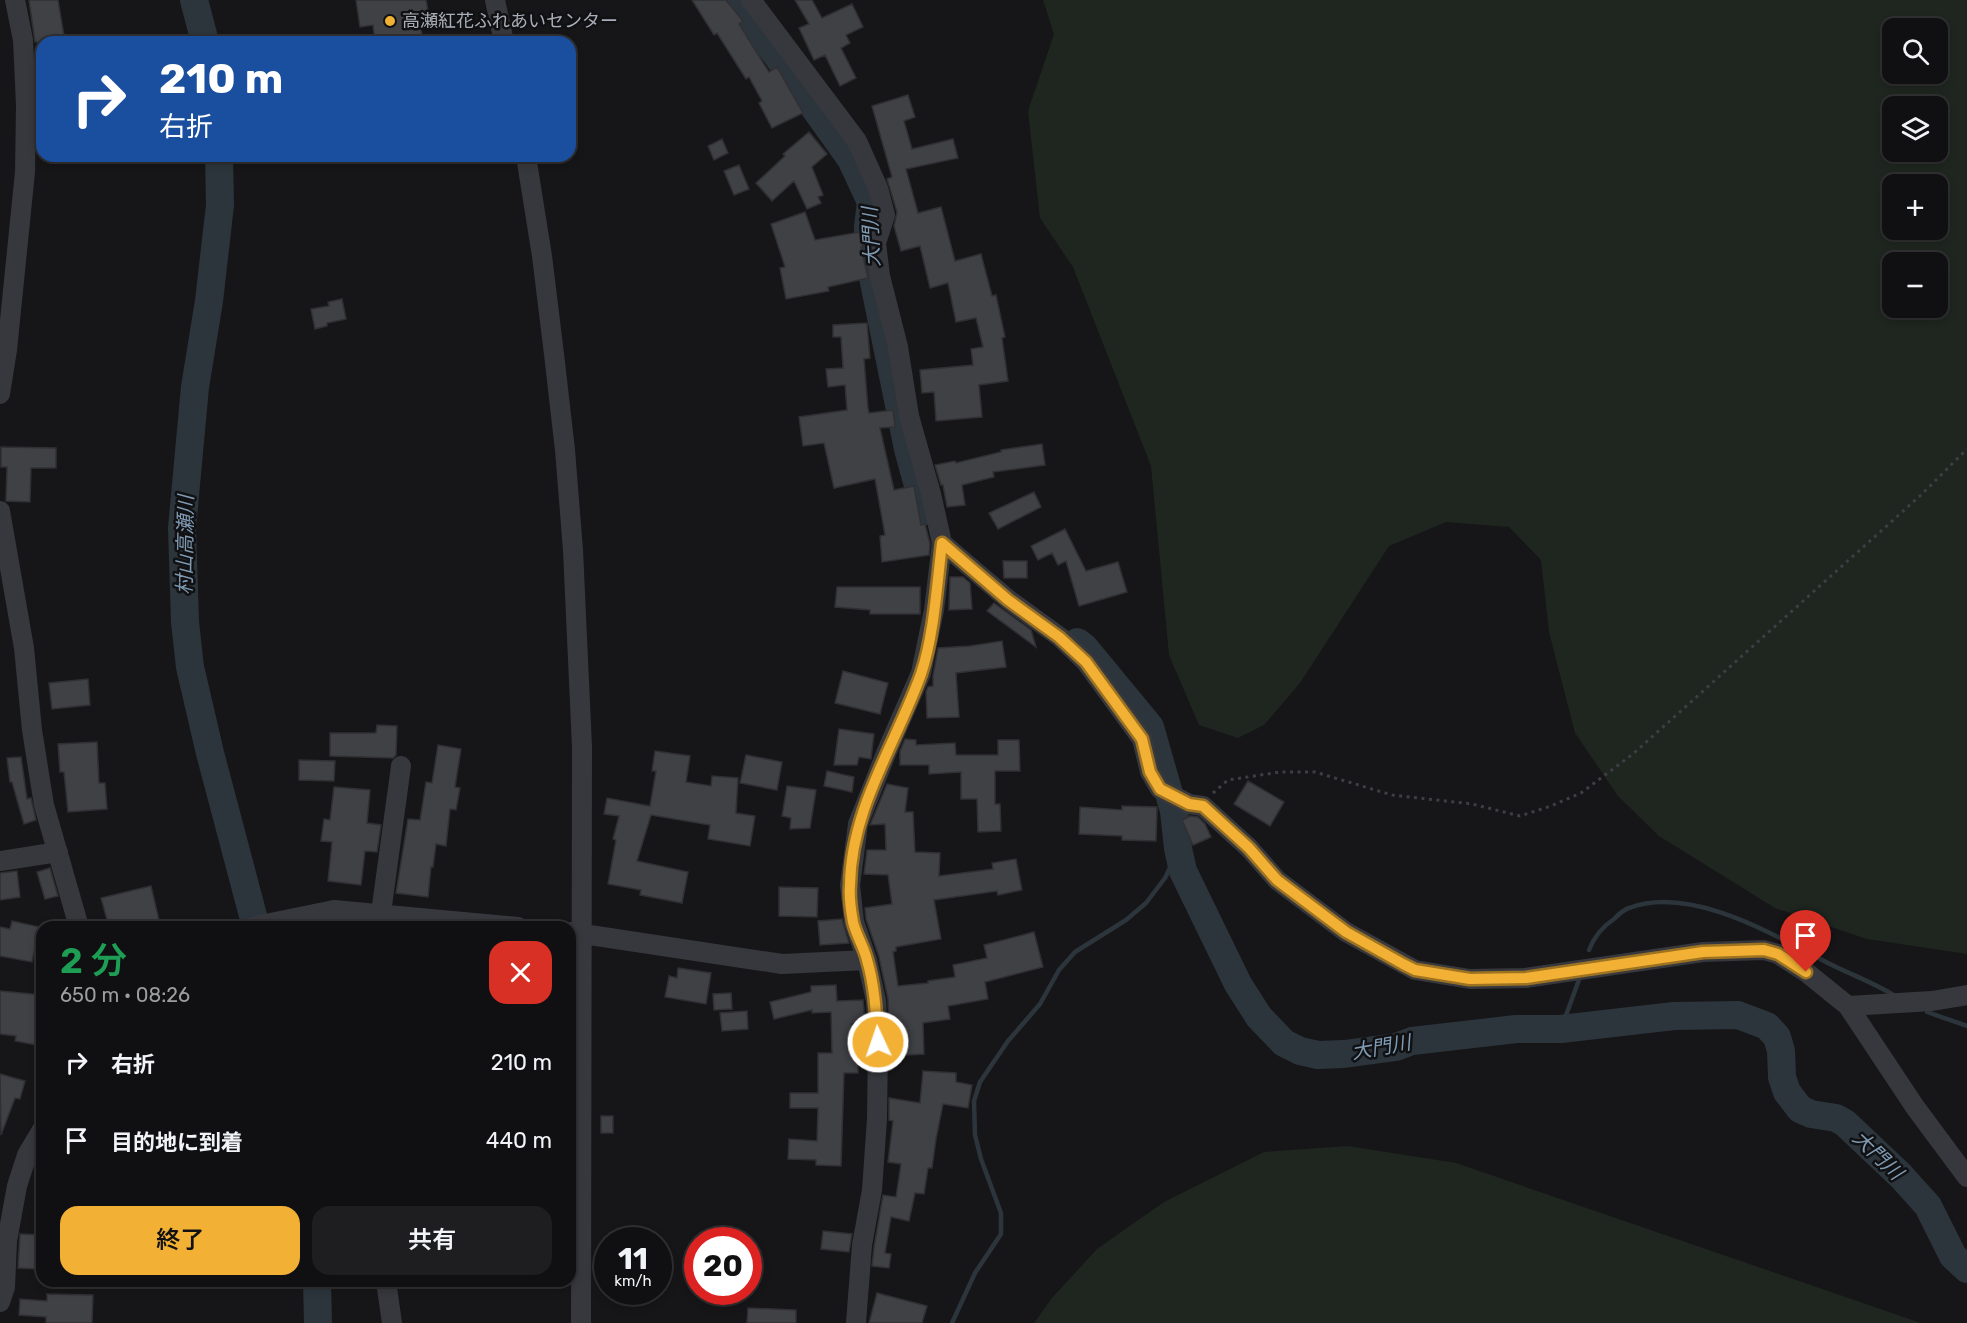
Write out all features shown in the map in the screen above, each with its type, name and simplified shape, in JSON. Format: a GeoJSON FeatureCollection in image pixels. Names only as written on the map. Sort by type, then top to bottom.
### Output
{"type":"FeatureCollection","features":[{"type":"Feature","properties":{"kind":"street"},"geometry":{"type":"LineString","coordinates":[[0,394],[7,350],[25,172],[26,105],[23,40],[15,0]]}},
{"type":"Feature","properties":{"kind":"street"},"geometry":{"type":"LineString","coordinates":[[495,0],[503,36]]}},
{"type":"Feature","properties":{"kind":"street"},"geometry":{"type":"LineString","coordinates":[[751,0],[857,141],[878,188],[885,215],[876,243],[880,276],[898,346],[909,416],[942,543],[934,610],[921,673],[858,824],[850,885],[854,922],[867,960],[876,1000],[878,1042],[877,1119],[872,1190],[862,1245],[856,1323]]}},
{"type":"Feature","properties":{"kind":"street"},"geometry":{"type":"LineString","coordinates":[[527,162],[556,364],[573,550],[582,747],[576,933],[581,1323]]}},
{"type":"Feature","properties":{"kind":"street"},"geometry":{"type":"LineString","coordinates":[[0,511],[24,648],[32,730],[44,805],[77,921]]}},
{"type":"Feature","properties":{"kind":"street"},"geometry":{"type":"LineString","coordinates":[[942,543],[1008,600],[1059,637],[1086,662],[1142,739],[1150,772],[1160,789],[1196,805],[1249,848],[1277,880],[1346,932],[1415,970],[1470,979],[1526,978],[1703,952],[1764,950],[1778,954],[1806,972],[1848,1006],[1915,1107],[1967,1177]]}},
{"type":"Feature","properties":{"kind":"street"},"geometry":{"type":"LineString","coordinates":[[381,913],[401,766]]}},
{"type":"Feature","properties":{"kind":"street"},"geometry":{"type":"LineString","coordinates":[[0,861],[58,852]]}},
{"type":"Feature","properties":{"kind":"street"},"geometry":{"type":"LineString","coordinates":[[294,921],[381,913],[459,921]]}},
{"type":"Feature","properties":{"kind":"street"},"geometry":{"type":"LineString","coordinates":[[576,933],[782,964],[867,960]]}},
{"type":"Feature","properties":{"kind":"street"},"geometry":{"type":"LineString","coordinates":[[1848,1006],[1932,1001],[1967,995]]}},
{"type":"Feature","properties":{"kind":"street"},"geometry":{"type":"LineString","coordinates":[[0,1302],[5,1287],[7,1242],[17,1186],[27,1155],[36,1140]]}},
{"type":"Feature","properties":{"kind":"street"},"geometry":{"type":"LineString","coordinates":[[387,1287],[392,1323]]}},
{"type":"Feature","properties":{"kind":"path"},"geometry":{"type":"LineString","coordinates":[[1196,805],[1228,780],[1280,772],[1315,772],[1392,795],[1472,804],[1520,816],[1581,793],[1633,754],[1921,495],[1967,449]]}},
{"type":"Feature","properties":{"kind":"shaded area"},"geometry":{"type":"Polygon","coordinates":[[[1043,0],[1967,0],[1967,954],[1867,939],[1775,908],[1659,836],[1618,796],[1575,733],[1549,632],[1541,560],[1509,527],[1446,522],[1389,546],[1300,683],[1264,725],[1238,738],[1199,725],[1169,655],[1151,466],[1073,267],[1040,218],[1028,111],[1054,34],[1043,0]]]}},
{"type":"Feature","properties":{"kind":"shaded area"},"geometry":{"type":"Polygon","coordinates":[[[1348,1146],[1456,1163],[1921,1323],[1034,1323],[1052,1298],[1097,1249],[1164,1202],[1264,1152],[1348,1146]]]}},
{"type":"Feature","properties":{"kind":"building"},"geometry":{"type":"Polygon","coordinates":[[[29,0],[58,0],[64,36],[36,36],[35,42],[29,0]]]}},
{"type":"Feature","properties":{"kind":"building","name":"高瀬紅花ふれあいセンター"},"geometry":{"type":"Polygon","coordinates":[[[356,0],[426,0],[429,16],[419,17],[422,36],[374,36],[373,25],[360,27],[356,0]]]}},
{"type":"Feature","properties":{"kind":"building"},"geometry":{"type":"Polygon","coordinates":[[[692,0],[726,0],[743,21],[739,24],[769,72],[777,67],[803,113],[772,128],[759,103],[762,101],[749,77],[746,79],[717,33],[714,35],[692,0]]]}},
{"type":"Feature","properties":{"kind":"building"},"geometry":{"type":"Polygon","coordinates":[[[795,0],[812,0],[822,18],[852,4],[863,27],[846,35],[850,43],[841,48],[856,78],[840,86],[825,55],[814,60],[799,28],[809,24],[795,0]]]}},
{"type":"Feature","properties":{"kind":"building"},"geometry":{"type":"Polygon","coordinates":[[[908,95],[915,117],[904,121],[912,149],[953,139],[958,158],[906,169],[918,213],[941,207],[955,261],[981,254],[992,296],[996,295],[1005,337],[1002,338],[1008,381],[979,385],[982,417],[936,421],[934,392],[922,393],[920,370],[973,365],[971,349],[983,347],[976,318],[956,322],[948,283],[930,288],[920,246],[901,251],[894,226],[897,212],[887,179],[892,177],[872,106],[908,95]]]}},
{"type":"Feature","properties":{"kind":"building"},"geometry":{"type":"Polygon","coordinates":[[[809,132],[827,154],[812,167],[823,195],[818,197],[821,203],[807,209],[794,181],[772,201],[756,183],[785,156],[783,154],[809,132]]]}},
{"type":"Feature","properties":{"kind":"building"},"geometry":{"type":"Polygon","coordinates":[[[722,139],[728,153],[714,160],[708,146],[722,139]]]}},
{"type":"Feature","properties":{"kind":"building"},"geometry":{"type":"Polygon","coordinates":[[[739,165],[749,189],[734,195],[724,171],[739,165]]]}},
{"type":"Feature","properties":{"kind":"building"},"geometry":{"type":"Polygon","coordinates":[[[805,212],[815,240],[860,232],[868,278],[828,287],[829,291],[786,299],[780,268],[785,267],[771,224],[805,212]]]}},
{"type":"Feature","properties":{"kind":"building"},"geometry":{"type":"Polygon","coordinates":[[[342,299],[346,319],[327,323],[327,326],[315,329],[311,309],[329,306],[328,302],[342,299]]]}},
{"type":"Feature","properties":{"kind":"building"},"geometry":{"type":"Polygon","coordinates":[[[867,323],[870,358],[864,359],[869,413],[893,410],[895,427],[880,428],[894,490],[914,486],[921,525],[925,524],[930,544],[929,555],[882,562],[880,536],[885,535],[875,479],[834,488],[824,443],[803,446],[799,417],[847,410],[845,385],[828,387],[826,369],[843,368],[841,337],[833,337],[833,325],[867,323]]]}},
{"type":"Feature","properties":{"kind":"building"},"geometry":{"type":"Polygon","coordinates":[[[1042,444],[1045,465],[993,472],[994,477],[962,485],[965,505],[947,507],[943,485],[941,485],[935,465],[955,461],[956,463],[1001,452],[1001,450],[1042,444]]]}},
{"type":"Feature","properties":{"kind":"building"},"geometry":{"type":"Polygon","coordinates":[[[1,447],[56,448],[56,468],[31,468],[30,502],[6,501],[7,467],[1,467],[1,447]]]}},
{"type":"Feature","properties":{"kind":"building"},"geometry":{"type":"Polygon","coordinates":[[[1034,492],[1041,507],[998,529],[989,513],[1034,492]]]}},
{"type":"Feature","properties":{"kind":"building"},"geometry":{"type":"Polygon","coordinates":[[[1065,529],[1086,571],[1118,562],[1127,592],[1079,606],[1066,561],[1058,565],[1052,553],[1038,560],[1031,546],[1065,529]]]}},
{"type":"Feature","properties":{"kind":"building"},"geometry":{"type":"Polygon","coordinates":[[[1003,561],[1027,561],[1027,578],[1004,578],[1003,561]]]}},
{"type":"Feature","properties":{"kind":"building"},"geometry":{"type":"Polygon","coordinates":[[[950,577],[963,577],[970,583],[972,609],[949,610],[950,577]]]}},
{"type":"Feature","properties":{"kind":"building"},"geometry":{"type":"Polygon","coordinates":[[[837,587],[920,587],[920,614],[870,614],[870,610],[835,607],[837,587]]]}},
{"type":"Feature","properties":{"kind":"building"},"geometry":{"type":"Polygon","coordinates":[[[994,603],[1031,630],[1036,647],[987,611],[994,603]]]}},
{"type":"Feature","properties":{"kind":"building"},"geometry":{"type":"Polygon","coordinates":[[[1002,641],[1006,667],[956,673],[959,717],[927,718],[926,692],[928,687],[933,686],[938,648],[1002,641]]]}},
{"type":"Feature","properties":{"kind":"building"},"geometry":{"type":"Polygon","coordinates":[[[843,671],[888,683],[880,714],[835,703],[843,671]]]}},
{"type":"Feature","properties":{"kind":"building"},"geometry":{"type":"Polygon","coordinates":[[[88,679],[90,705],[52,709],[49,683],[88,679]]]}},
{"type":"Feature","properties":{"kind":"building"},"geometry":{"type":"Polygon","coordinates":[[[377,725],[397,726],[396,755],[393,758],[330,756],[330,733],[376,733],[377,725]]]}},
{"type":"Feature","properties":{"kind":"building"},"geometry":{"type":"Polygon","coordinates":[[[839,729],[874,734],[871,759],[859,757],[857,765],[834,765],[839,729]]]}},
{"type":"Feature","properties":{"kind":"building"},"geometry":{"type":"Polygon","coordinates":[[[905,739],[916,740],[916,745],[955,743],[956,755],[998,755],[998,740],[1019,740],[1020,771],[995,771],[995,804],[1000,804],[1001,831],[978,832],[977,799],[961,799],[961,772],[929,774],[929,765],[900,765],[900,751],[905,739]]]}},
{"type":"Feature","properties":{"kind":"building"},"geometry":{"type":"Polygon","coordinates":[[[97,742],[99,783],[105,783],[107,809],[68,812],[64,772],[60,772],[58,744],[97,742]]]}},
{"type":"Feature","properties":{"kind":"building"},"geometry":{"type":"Polygon","coordinates":[[[438,745],[461,749],[455,787],[460,788],[456,810],[450,809],[446,846],[436,844],[428,897],[396,893],[408,819],[420,820],[426,782],[432,783],[438,745]]]}},
{"type":"Feature","properties":{"kind":"building"},"geometry":{"type":"Polygon","coordinates":[[[655,751],[690,756],[686,782],[711,786],[712,776],[738,778],[736,813],[755,816],[750,846],[708,839],[710,825],[651,815],[637,861],[688,872],[682,903],[640,895],[641,890],[608,884],[616,840],[613,839],[619,816],[604,814],[607,798],[650,806],[656,771],[652,771],[655,751]]]}},
{"type":"Feature","properties":{"kind":"building"},"geometry":{"type":"Polygon","coordinates":[[[746,755],[782,762],[777,790],[740,783],[746,755]]]}},
{"type":"Feature","properties":{"kind":"building"},"geometry":{"type":"Polygon","coordinates":[[[21,757],[27,799],[31,798],[36,820],[24,824],[12,782],[10,782],[7,758],[21,757]]]}},
{"type":"Feature","properties":{"kind":"building"},"geometry":{"type":"Polygon","coordinates":[[[299,760],[335,761],[334,781],[299,780],[299,760]]]}},
{"type":"Feature","properties":{"kind":"building"},"geometry":{"type":"Polygon","coordinates":[[[827,771],[854,777],[852,792],[824,786],[827,771]]]}},
{"type":"Feature","properties":{"kind":"building"},"geometry":{"type":"Polygon","coordinates":[[[1248,781],[1284,802],[1270,826],[1234,804],[1248,781]]]}},
{"type":"Feature","properties":{"kind":"building"},"geometry":{"type":"Polygon","coordinates":[[[887,784],[908,788],[905,812],[913,812],[915,852],[940,853],[939,876],[993,869],[992,863],[1016,859],[1022,890],[998,895],[997,891],[934,900],[941,939],[896,947],[896,951],[893,952],[898,986],[955,977],[953,965],[987,958],[984,945],[1034,932],[1043,967],[985,982],[988,999],[948,1006],[950,1019],[923,1023],[924,1054],[890,1056],[888,999],[879,957],[866,919],[865,908],[892,904],[888,875],[864,874],[867,850],[886,850],[885,824],[870,825],[887,784]]]}},
{"type":"Feature","properties":{"kind":"building"},"geometry":{"type":"Polygon","coordinates":[[[787,786],[816,790],[810,828],[790,829],[791,818],[782,816],[787,786]]]}},
{"type":"Feature","properties":{"kind":"building"},"geometry":{"type":"Polygon","coordinates":[[[334,787],[370,790],[367,823],[381,825],[377,852],[365,851],[361,885],[328,881],[332,842],[321,841],[324,819],[330,820],[334,787]]]}},
{"type":"Feature","properties":{"kind":"building"},"geometry":{"type":"Polygon","coordinates":[[[1122,806],[1157,807],[1156,841],[1122,840],[1122,836],[1079,834],[1080,807],[1122,810],[1122,806]]]}},
{"type":"Feature","properties":{"kind":"building"},"geometry":{"type":"Polygon","coordinates":[[[1190,816],[1198,817],[1205,824],[1211,837],[1193,845],[1182,820],[1190,816]]]}},
{"type":"Feature","properties":{"kind":"building"},"geometry":{"type":"Polygon","coordinates":[[[50,868],[58,896],[45,899],[37,872],[50,868]]]}},
{"type":"Feature","properties":{"kind":"building"},"geometry":{"type":"Polygon","coordinates":[[[17,871],[20,897],[0,900],[0,873],[17,871]]]}},
{"type":"Feature","properties":{"kind":"building"},"geometry":{"type":"Polygon","coordinates":[[[151,886],[159,920],[107,921],[101,898],[151,886]]]}},
{"type":"Feature","properties":{"kind":"building"},"geometry":{"type":"Polygon","coordinates":[[[779,887],[818,888],[817,917],[779,916],[779,887]]]}},
{"type":"Feature","properties":{"kind":"building"},"geometry":{"type":"Polygon","coordinates":[[[842,919],[849,943],[820,945],[818,921],[842,919]]]}},
{"type":"Feature","properties":{"kind":"building"},"geometry":{"type":"Polygon","coordinates":[[[12,921],[36,926],[32,962],[0,956],[0,927],[10,929],[12,921]]]}},
{"type":"Feature","properties":{"kind":"building"},"geometry":{"type":"Polygon","coordinates":[[[678,968],[711,973],[706,1004],[665,997],[669,976],[677,978],[678,968]]]}},
{"type":"Feature","properties":{"kind":"building"},"geometry":{"type":"Polygon","coordinates":[[[836,985],[837,1001],[863,1000],[865,1023],[852,1024],[853,1053],[858,1053],[858,1073],[844,1073],[841,1166],[816,1165],[816,1160],[788,1159],[789,1139],[817,1141],[818,1108],[790,1108],[790,1093],[818,1093],[818,1053],[832,1053],[831,1012],[812,1013],[812,1010],[774,1019],[770,1002],[811,992],[811,986],[836,985]]]}},
{"type":"Feature","properties":{"kind":"building"},"geometry":{"type":"Polygon","coordinates":[[[0,991],[36,994],[36,1045],[15,1041],[16,1036],[0,1034],[0,991]]]}},
{"type":"Feature","properties":{"kind":"building"},"geometry":{"type":"Polygon","coordinates":[[[731,993],[732,1009],[714,1010],[713,994],[731,993]]]}},
{"type":"Feature","properties":{"kind":"building"},"geometry":{"type":"Polygon","coordinates":[[[747,1011],[748,1029],[722,1031],[720,1013],[747,1011]]]}},
{"type":"Feature","properties":{"kind":"building"},"geometry":{"type":"Polygon","coordinates":[[[923,1071],[956,1073],[956,1082],[972,1085],[968,1108],[943,1104],[932,1168],[928,1168],[924,1194],[915,1193],[909,1221],[891,1217],[885,1253],[891,1254],[889,1268],[872,1266],[883,1195],[896,1197],[901,1164],[888,1162],[893,1121],[889,1120],[889,1098],[920,1103],[923,1071]]]}},
{"type":"Feature","properties":{"kind":"building"},"geometry":{"type":"Polygon","coordinates":[[[0,1074],[25,1081],[20,1099],[15,1098],[1,1135],[0,1074]]]}},
{"type":"Feature","properties":{"kind":"building"},"geometry":{"type":"Polygon","coordinates":[[[601,1116],[613,1116],[613,1133],[601,1133],[601,1116]]]}},
{"type":"Feature","properties":{"kind":"building"},"geometry":{"type":"Polygon","coordinates":[[[823,1231],[852,1234],[849,1252],[821,1249],[823,1231]]]}},
{"type":"Feature","properties":{"kind":"building"},"geometry":{"type":"Polygon","coordinates":[[[20,1234],[36,1235],[36,1269],[18,1268],[20,1234]]]}},
{"type":"Feature","properties":{"kind":"building"},"geometry":{"type":"Polygon","coordinates":[[[877,1293],[927,1306],[922,1323],[869,1323],[877,1293]]]}},
{"type":"Feature","properties":{"kind":"building"},"geometry":{"type":"Polygon","coordinates":[[[47,1294],[93,1295],[92,1323],[46,1323],[46,1317],[19,1315],[20,1299],[47,1301],[47,1294]]]}},
{"type":"Feature","properties":{"kind":"building"},"geometry":{"type":"Polygon","coordinates":[[[748,1308],[796,1310],[796,1323],[747,1323],[748,1308]]]}},
{"type":"Feature","properties":{"kind":"waterway","name":"村山高瀬川"},"geometry":{"type":"LineString","coordinates":[[194,0],[203,36]]}},
{"type":"Feature","properties":{"kind":"waterway","name":"大門川"},"geometry":{"type":"LineString","coordinates":[[733,0],[776,54],[851,159],[871,202],[868,227],[869,258],[908,449],[925,511]]}},
{"type":"Feature","properties":{"kind":"waterway","name":"村山高瀬川"},"geometry":{"type":"LineString","coordinates":[[219,162],[220,205],[209,301],[195,387],[182,528],[185,622],[190,667],[254,921]]}},
{"type":"Feature","properties":{"kind":"waterway","name":"大門川"},"geometry":{"type":"LineString","coordinates":[[1077,642],[1084,647],[1150,727],[1174,811],[1183,871],[1238,984],[1259,1017],[1284,1043],[1300,1051],[1318,1055],[1344,1054],[1396,1047],[1412,1041],[1516,1029],[1561,1029],[1674,1016],[1738,1015],[1767,1026],[1777,1037],[1781,1051],[1782,1077],[1787,1092],[1800,1109],[1811,1114],[1836,1118],[1845,1123],[1901,1176],[1928,1206],[1953,1256],[1967,1269]]}},
{"type":"Feature","properties":{"kind":"waterway"},"geometry":{"type":"LineString","coordinates":[[952,1323],[975,1273],[1001,1234],[1001,1213],[981,1159],[975,1135],[974,1101],[980,1082],[1008,1041],[1040,1004],[1059,970],[1075,952],[1126,920],[1146,903],[1165,878],[1178,851]]}},
{"type":"Feature","properties":{"kind":"waterway"},"geometry":{"type":"LineString","coordinates":[[1589,950],[1602,929],[1625,910],[1653,903],[1678,903],[1704,908],[1756,927],[1895,996]]}},
{"type":"Feature","properties":{"kind":"waterway"},"geometry":{"type":"LineString","coordinates":[[1561,1029],[1580,977]]}},
{"type":"Feature","properties":{"kind":"waterway"},"geometry":{"type":"LineString","coordinates":[[1927,1012],[1967,1026]]}},
{"type":"Feature","properties":{"kind":"waterway","name":"村山高瀬川"},"geometry":{"type":"LineString","coordinates":[[317,1287],[318,1323]]}},
{"type":"Feature","properties":{"kind":"place","name":"高瀬紅花ふれあいセンター"},"geometry":{"type":"Point","coordinates":[390,21]}},
{"type":"Feature","properties":{"kind":"route"},"geometry":{"type":"LineString","coordinates":[[878,1042],[876,1000],[867,960],[854,922],[850,885],[853,854],[858,824],[921,673],[934,610],[942,543],[1008,600],[1059,637],[1086,662],[1142,739],[1150,772],[1160,789],[1189,804],[1203,806],[1249,848],[1277,880],[1346,932],[1390,958],[1415,970],[1470,979],[1526,978],[1703,952],[1764,950],[1778,954],[1806,972]]}}]}
